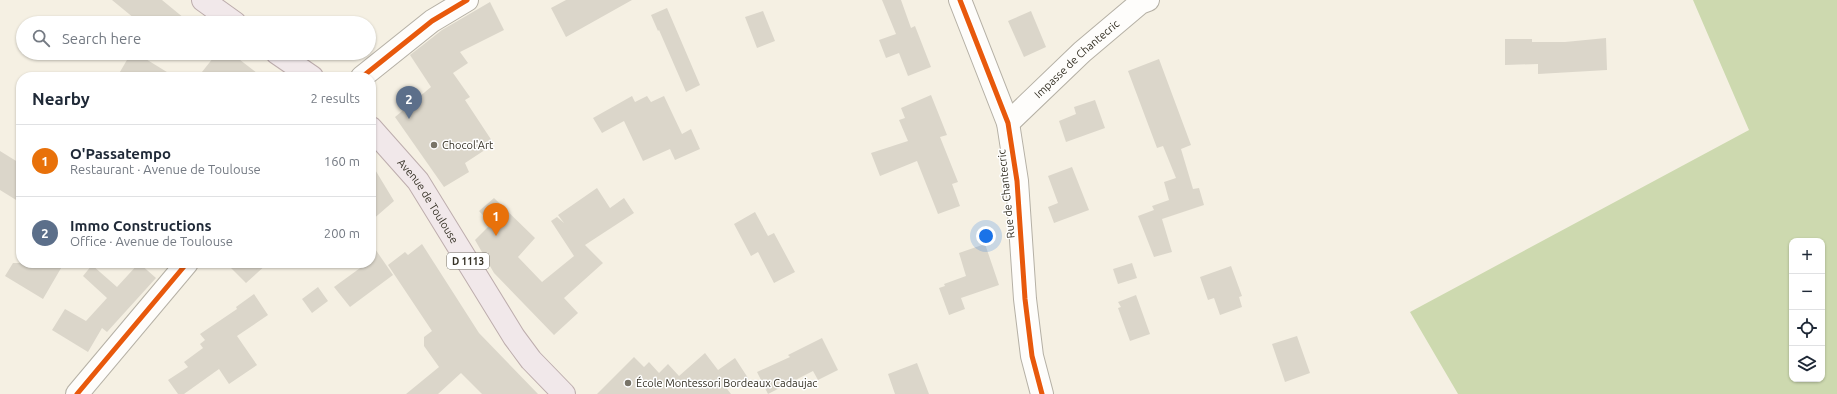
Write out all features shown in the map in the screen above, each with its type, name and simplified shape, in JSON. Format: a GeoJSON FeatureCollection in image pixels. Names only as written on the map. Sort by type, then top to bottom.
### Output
{"type":"FeatureCollection","features":[{"type":"Feature","properties":{"kind":"main road"},"geometry":{"type":"LineString","coordinates":[[203,0],[225,16]]}},
{"type":"Feature","properties":{"kind":"main road"},"geometry":{"type":"LineString","coordinates":[[287,60],[305,72]]}},
{"type":"Feature","properties":{"kind":"main road","name":"Avenue de Toulouse"},"geometry":{"type":"LineString","coordinates":[[376,134],[418,181],[514,338],[531,360],[564,394]]}},
{"type":"Feature","properties":{"kind":"street"},"geometry":{"type":"LineString","coordinates":[[368,72],[432,21],[467,0]]}},
{"type":"Feature","properties":{"kind":"street","name":"Rue de Chantecric"},"geometry":{"type":"LineString","coordinates":[[960,0],[1008,123],[1017,181],[1032,356],[1042,394]]}},
{"type":"Feature","properties":{"kind":"street","name":"Impasse de Chantecric"},"geometry":{"type":"LineString","coordinates":[[1008,123],[1082,52],[1140,3],[1148,0]]}},
{"type":"Feature","properties":{"kind":"street"},"geometry":{"type":"LineString","coordinates":[[77,394],[183,268]]}},
{"type":"Feature","properties":{"kind":"green space"},"geometry":{"type":"Polygon","coordinates":[[[1693,0],[1837,0],[1837,394],[1458,394],[1410,312],[1749,130],[1693,0]]]}},
{"type":"Feature","properties":{"kind":"building"},"geometry":{"type":"Polygon","coordinates":[[[112,0],[162,0],[181,16],[131,16],[112,0]]]}},
{"type":"Feature","properties":{"kind":"building"},"geometry":{"type":"Polygon","coordinates":[[[566,0],[632,0],[566,37],[551,8],[566,0]]]}},
{"type":"Feature","properties":{"kind":"building"},"geometry":{"type":"Polygon","coordinates":[[[882,0],[901,0],[911,28],[915,26],[931,67],[908,76],[899,53],[886,58],[879,40],[896,34],[882,0]]]}},
{"type":"Feature","properties":{"kind":"building"},"geometry":{"type":"Polygon","coordinates":[[[490,2],[504,30],[460,52],[468,63],[453,73],[470,97],[465,100],[494,144],[465,163],[469,172],[444,187],[395,117],[431,87],[410,55],[442,30],[490,2]]]}},
{"type":"Feature","properties":{"kind":"building"},"geometry":{"type":"Polygon","coordinates":[[[667,8],[700,85],[686,92],[651,15],[667,8]]]}},
{"type":"Feature","properties":{"kind":"building"},"geometry":{"type":"Polygon","coordinates":[[[763,11],[775,41],[757,48],[745,17],[763,11]]]}},
{"type":"Feature","properties":{"kind":"building"},"geometry":{"type":"Polygon","coordinates":[[[1031,11],[1046,47],[1024,57],[1008,21],[1031,11]]]}},
{"type":"Feature","properties":{"kind":"building"},"geometry":{"type":"Polygon","coordinates":[[[1606,38],[1607,70],[1538,74],[1538,64],[1505,65],[1505,39],[1532,39],[1532,42],[1565,42],[1606,38]]]}},
{"type":"Feature","properties":{"kind":"building"},"geometry":{"type":"Polygon","coordinates":[[[1159,59],[1191,145],[1181,149],[1193,189],[1199,188],[1204,205],[1162,219],[1172,252],[1154,257],[1138,216],[1154,210],[1152,206],[1169,200],[1164,182],[1176,178],[1163,146],[1157,148],[1128,71],[1159,59]]]}},
{"type":"Feature","properties":{"kind":"building"},"geometry":{"type":"Polygon","coordinates":[[[127,60],[147,60],[167,72],[120,72],[127,60]]]}},
{"type":"Feature","properties":{"kind":"building"},"geometry":{"type":"Polygon","coordinates":[[[211,60],[240,60],[256,72],[202,72],[211,60]]]}},
{"type":"Feature","properties":{"kind":"building"},"geometry":{"type":"Polygon","coordinates":[[[931,95],[947,135],[940,137],[958,182],[952,184],[960,206],[938,214],[917,161],[880,176],[871,153],[908,141],[899,120],[905,118],[901,108],[931,95]]]}},
{"type":"Feature","properties":{"kind":"building"},"geometry":{"type":"Polygon","coordinates":[[[632,96],[635,102],[647,96],[651,102],[664,96],[682,134],[691,129],[700,149],[675,160],[670,149],[643,161],[624,121],[602,133],[593,118],[632,96]]]}},
{"type":"Feature","properties":{"kind":"building"},"geometry":{"type":"Polygon","coordinates":[[[1095,100],[1105,128],[1066,142],[1059,121],[1076,114],[1074,107],[1095,100]]]}},
{"type":"Feature","properties":{"kind":"building"},"geometry":{"type":"Polygon","coordinates":[[[0,151],[16,161],[16,200],[0,190],[0,151]]]}},
{"type":"Feature","properties":{"kind":"building"},"geometry":{"type":"Polygon","coordinates":[[[1072,167],[1089,210],[1054,223],[1048,207],[1058,203],[1048,176],[1072,167]]]}},
{"type":"Feature","properties":{"kind":"building"},"geometry":{"type":"Polygon","coordinates":[[[376,171],[394,201],[376,217],[376,171]]]}},
{"type":"Feature","properties":{"kind":"building"},"geometry":{"type":"Polygon","coordinates":[[[597,188],[610,208],[624,198],[634,213],[585,245],[603,263],[564,298],[578,313],[554,335],[494,273],[475,240],[491,224],[479,211],[494,198],[535,238],[518,257],[542,282],[574,256],[551,221],[557,217],[564,223],[558,215],[597,188]]]}},
{"type":"Feature","properties":{"kind":"building"},"geometry":{"type":"Polygon","coordinates":[[[755,212],[768,236],[774,233],[795,272],[774,283],[758,252],[751,256],[734,224],[755,212]]]}},
{"type":"Feature","properties":{"kind":"building"},"geometry":{"type":"Polygon","coordinates":[[[422,244],[479,333],[538,394],[482,394],[461,373],[438,394],[406,394],[439,367],[424,346],[424,337],[432,331],[388,265],[405,252],[408,255],[422,244]]]}},
{"type":"Feature","properties":{"kind":"building"},"geometry":{"type":"Polygon","coordinates":[[[985,244],[999,285],[961,298],[965,309],[949,315],[939,288],[945,286],[944,284],[966,276],[959,253],[985,244]]]}},
{"type":"Feature","properties":{"kind":"building"},"geometry":{"type":"Polygon","coordinates":[[[376,250],[393,275],[350,307],[334,287],[360,268],[376,268],[376,250]]]}},
{"type":"Feature","properties":{"kind":"building"},"geometry":{"type":"Polygon","coordinates":[[[13,263],[16,263],[16,268],[61,268],[43,299],[5,276],[13,263]]]}},
{"type":"Feature","properties":{"kind":"building"},"geometry":{"type":"Polygon","coordinates":[[[1132,263],[1137,278],[1118,284],[1113,269],[1132,263]]]}},
{"type":"Feature","properties":{"kind":"building"},"geometry":{"type":"Polygon","coordinates":[[[1231,266],[1242,296],[1239,297],[1242,307],[1220,315],[1214,298],[1208,300],[1200,277],[1231,266]]]}},
{"type":"Feature","properties":{"kind":"building"},"geometry":{"type":"Polygon","coordinates":[[[90,268],[95,268],[117,287],[134,268],[145,268],[156,278],[107,332],[102,328],[88,352],[52,330],[65,309],[86,321],[107,298],[83,276],[90,268]]]}},
{"type":"Feature","properties":{"kind":"building"},"geometry":{"type":"Polygon","coordinates":[[[231,268],[262,268],[246,283],[231,268]]]}},
{"type":"Feature","properties":{"kind":"building"},"geometry":{"type":"Polygon","coordinates":[[[318,287],[328,301],[312,313],[302,299],[318,287]]]}},
{"type":"Feature","properties":{"kind":"building"},"geometry":{"type":"Polygon","coordinates":[[[254,294],[268,315],[237,336],[257,365],[229,384],[219,369],[184,394],[178,394],[168,380],[188,367],[184,362],[203,348],[200,344],[205,340],[200,334],[237,309],[236,307],[254,294]]]}},
{"type":"Feature","properties":{"kind":"building"},"geometry":{"type":"Polygon","coordinates":[[[1136,295],[1150,334],[1130,341],[1118,308],[1121,307],[1118,302],[1136,295]]]}},
{"type":"Feature","properties":{"kind":"building"},"geometry":{"type":"Polygon","coordinates":[[[1297,336],[1310,373],[1285,382],[1272,344],[1297,336]]]}},
{"type":"Feature","properties":{"kind":"building"},"geometry":{"type":"Polygon","coordinates":[[[822,338],[838,370],[818,380],[813,371],[768,394],[757,372],[790,357],[788,355],[822,338]]]}},
{"type":"Feature","properties":{"kind":"building"},"geometry":{"type":"Polygon","coordinates":[[[705,353],[718,370],[735,358],[748,378],[724,385],[731,394],[597,394],[634,357],[644,367],[649,362],[659,373],[668,364],[679,376],[705,353]]]}},
{"type":"Feature","properties":{"kind":"building"},"geometry":{"type":"Polygon","coordinates":[[[917,363],[929,394],[895,394],[888,374],[917,363]]]}},
{"type":"Feature","properties":{"kind":"cycle path"},"geometry":{"type":"LineString","coordinates":[[368,72],[432,21],[467,0]]}},
{"type":"Feature","properties":{"kind":"cycle path"},"geometry":{"type":"LineString","coordinates":[[960,0],[1008,123],[1017,181],[1025,299],[1032,356],[1042,394]]}},
{"type":"Feature","properties":{"kind":"cycle path"},"geometry":{"type":"LineString","coordinates":[[77,394],[183,268]]}},
{"type":"Feature","properties":{"kind":"place","name":"Immo Constructions"},"geometry":{"type":"Point","coordinates":[409,119]}},
{"type":"Feature","properties":{"kind":"place","name":"Chocol'Art"},"geometry":{"type":"Point","coordinates":[434,145]}},
{"type":"Feature","properties":{"kind":"place","name":"O'Passatempo"},"geometry":{"type":"Point","coordinates":[496,236]}},
{"type":"Feature","properties":{"kind":"place","name":"École Montessori Bordeaux Cadaujac"},"geometry":{"type":"Point","coordinates":[628,383]}}]}
